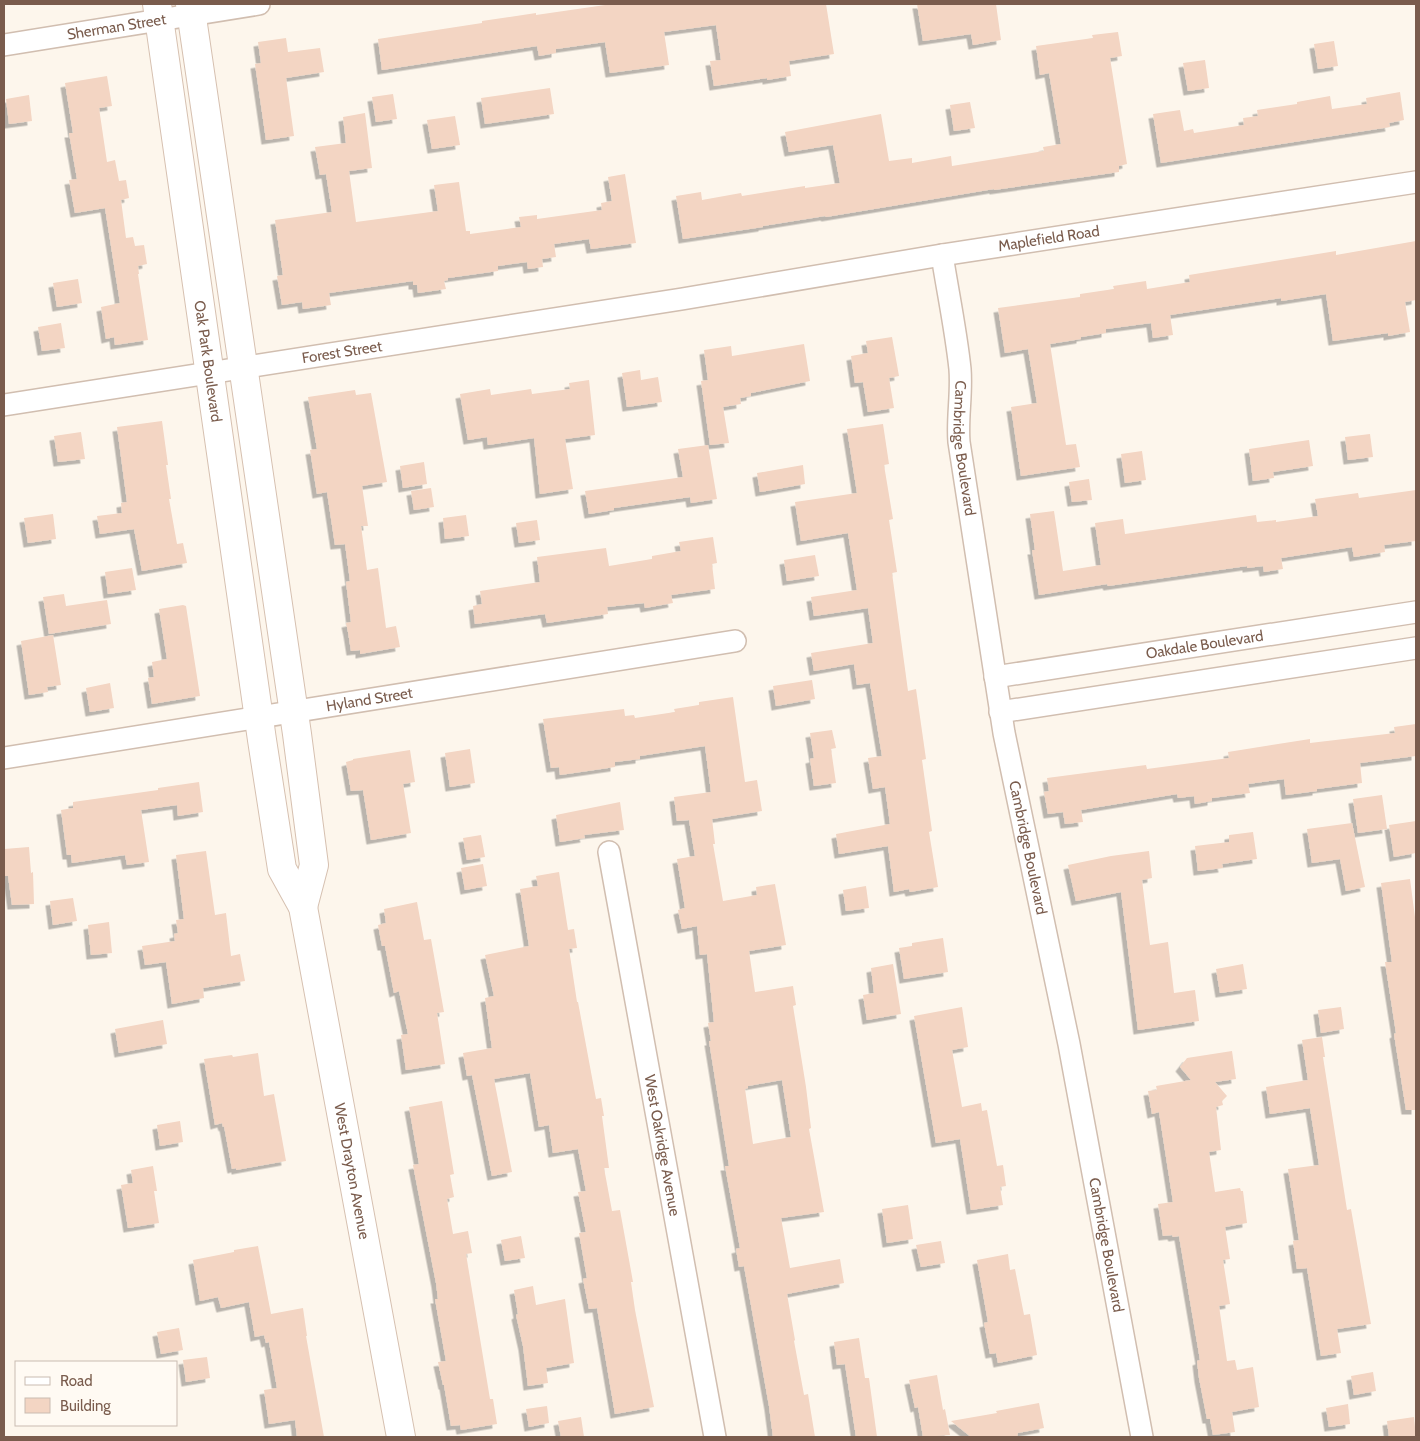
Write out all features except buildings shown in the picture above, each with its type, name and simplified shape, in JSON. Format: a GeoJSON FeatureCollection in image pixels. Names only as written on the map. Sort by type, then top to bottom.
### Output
{"type":"FeatureCollection","features":[{"type":"Feature","properties":{"kind":"street","name":"Sherman Street"},"geometry":{"type":"LineString","coordinates":[[4,45],[158,12],[259,4]]}},
{"type":"Feature","properties":{"kind":"street"},"geometry":{"type":"LineString","coordinates":[[191,9],[293,713]]}},
{"type":"Feature","properties":{"kind":"street","name":"Oak Park Boulevard"},"geometry":{"type":"LineString","coordinates":[[158,12],[259,719]]}},
{"type":"Feature","properties":{"kind":"street","name":"Maplefield Road"},"geometry":{"type":"LineString","coordinates":[[682,299],[942,255],[1416,182]]}},
{"type":"Feature","properties":{"kind":"street","name":"Cambridge Boulevard"},"geometry":{"type":"LineString","coordinates":[[942,255],[960,367],[959,442],[994,677],[1021,819],[1045,924],[1069,1044],[1142,1437]]}},
{"type":"Feature","properties":{"kind":"street","name":"Forest Street"},"geometry":{"type":"LineString","coordinates":[[4,405],[682,299]]}},
{"type":"Feature","properties":{"kind":"street","name":"Oakdale Boulevard"},"geometry":{"type":"LineString","coordinates":[[994,677],[1416,612]]}},
{"type":"Feature","properties":{"kind":"street","name":"Hyland Street"},"geometry":{"type":"LineString","coordinates":[[4,758],[259,719],[735,641]]}},
{"type":"Feature","properties":{"kind":"street"},"geometry":{"type":"LineString","coordinates":[[1000,712],[1416,648]]}},
{"type":"Feature","properties":{"kind":"street","name":"West Drayton Avenue"},"geometry":{"type":"LineString","coordinates":[[293,713],[314,866],[303,907]]}},
{"type":"Feature","properties":{"kind":"street","name":"West Drayton Avenue"},"geometry":{"type":"LineString","coordinates":[[259,719],[282,869],[303,907],[401,1437]]}},
{"type":"Feature","properties":{"kind":"street","name":"West Oakridge Avenue"},"geometry":{"type":"LineString","coordinates":[[609,852],[715,1437]]}}]}
